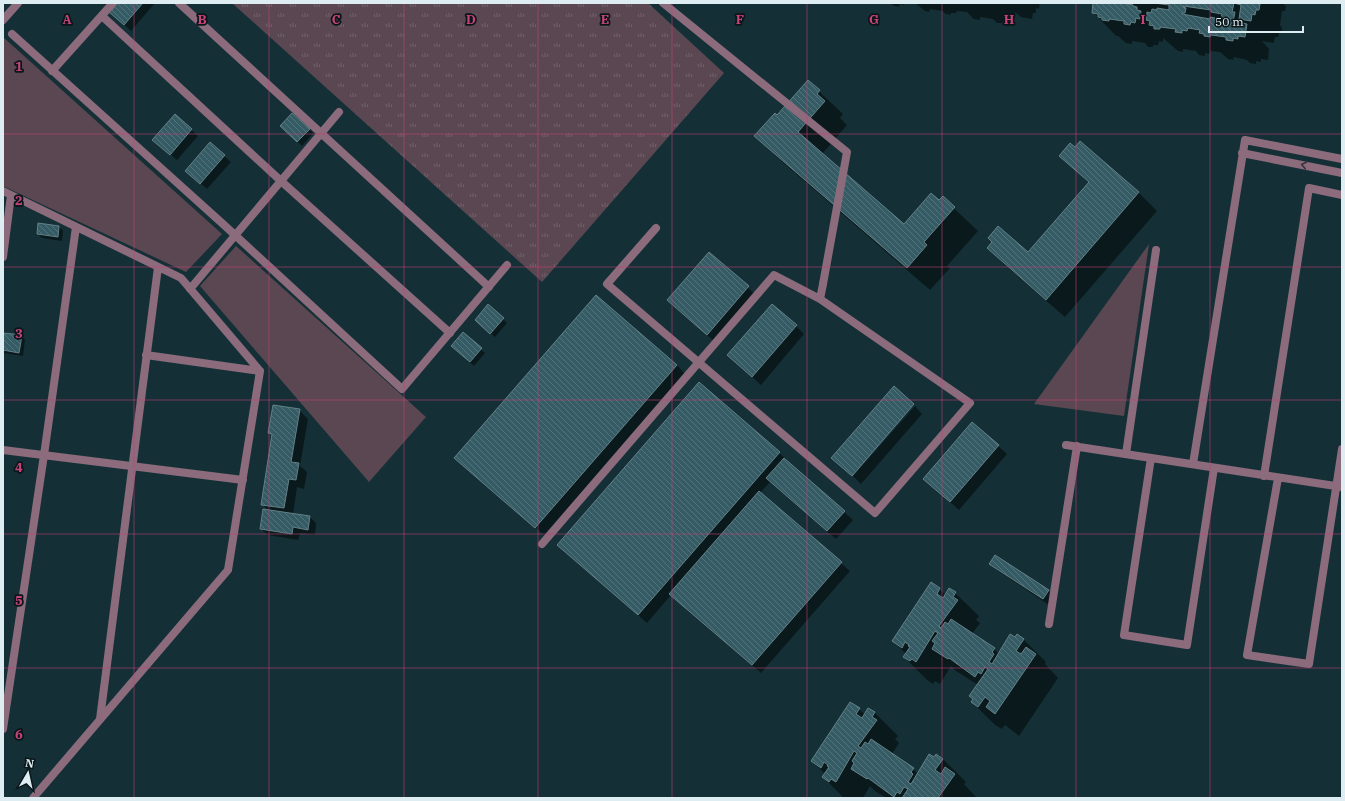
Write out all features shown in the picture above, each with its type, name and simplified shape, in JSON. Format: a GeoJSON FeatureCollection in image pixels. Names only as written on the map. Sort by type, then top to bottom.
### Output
{"type":"FeatureCollection","features":[{"type":"Feature","properties":{"kind":"street"},"geometry":{"type":"LineString","coordinates":[[3,20],[18,3]]}},
{"type":"Feature","properties":{"kind":"street"},"geometry":{"type":"LineString","coordinates":[[52,71],[113,3]]}},
{"type":"Feature","properties":{"kind":"street"},"geometry":{"type":"LineString","coordinates":[[179,3],[489,287]]}},
{"type":"Feature","properties":{"kind":"street"},"geometry":{"type":"LineString","coordinates":[[663,3],[847,152],[820,299]]}},
{"type":"Feature","properties":{"kind":"street"},"geometry":{"type":"LineString","coordinates":[[102,16],[281,181],[450,333]]}},
{"type":"Feature","properties":{"kind":"street"},"geometry":{"type":"LineString","coordinates":[[12,34],[235,235],[402,390],[507,265]]}},
{"type":"Feature","properties":{"kind":"street"},"geometry":{"type":"LineString","coordinates":[[190,289],[339,112]]}},
{"type":"Feature","properties":{"kind":"street"},"geometry":{"type":"LineString","coordinates":[[1193,464],[1244,140],[1342,159]]}},
{"type":"Feature","properties":{"kind":"street"},"geometry":{"type":"LineString","coordinates":[[1242,153],[1342,172]]}},
{"type":"Feature","properties":{"kind":"street"},"geometry":{"type":"LineString","coordinates":[[1264,476],[1309,188],[1342,195]]}},
{"type":"Feature","properties":{"kind":"street"},"geometry":{"type":"LineString","coordinates":[[3,191],[181,278],[260,371],[228,570],[32,798]]}},
{"type":"Feature","properties":{"kind":"street"},"geometry":{"type":"LineString","coordinates":[[3,258],[12,196]]}},
{"type":"Feature","properties":{"kind":"street"},"geometry":{"type":"LineString","coordinates":[[3,729],[76,227]]}},
{"type":"Feature","properties":{"kind":"street"},"geometry":{"type":"LineString","coordinates":[[542,544],[699,363],[774,275],[820,299],[970,403],[875,513],[699,363],[607,284],[656,228]]}},
{"type":"Feature","properties":{"kind":"street"},"geometry":{"type":"LineString","coordinates":[[1126,454],[1156,250]]}},
{"type":"Feature","properties":{"kind":"street"},"geometry":{"type":"LineString","coordinates":[[100,720],[158,267]]}},
{"type":"Feature","properties":{"kind":"street"},"geometry":{"type":"LineString","coordinates":[[146,355],[260,371]]}},
{"type":"Feature","properties":{"kind":"street"},"geometry":{"type":"LineString","coordinates":[[1066,444],[1339,487]]}},
{"type":"Feature","properties":{"kind":"street"},"geometry":{"type":"LineString","coordinates":[[1050,624],[1077,446]]}},
{"type":"Feature","properties":{"kind":"street"},"geometry":{"type":"LineString","coordinates":[[3,450],[242,480]]}},
{"type":"Feature","properties":{"kind":"street"},"geometry":{"type":"LineString","coordinates":[[1278,478],[1247,654],[1309,664],[1339,487],[1342,450]]}},
{"type":"Feature","properties":{"kind":"street"},"geometry":{"type":"LineString","coordinates":[[1152,458],[1124,635],[1187,645],[1214,468]]}},
{"type":"Feature","properties":{"kind":"green space"},"geometry":{"type":"Polygon","coordinates":[[[232,3],[648,3],[724,73],[542,282],[232,3]]]}},
{"type":"Feature","properties":{"kind":"green space"},"geometry":{"type":"Polygon","coordinates":[[[3,37],[222,234],[186,272],[3,186],[3,37]]]}},
{"type":"Feature","properties":{"kind":"green space"},"geometry":{"type":"Polygon","coordinates":[[[1149,244],[1124,416],[1034,404],[1149,244]]]}},
{"type":"Feature","properties":{"kind":"green space"},"geometry":{"type":"Polygon","coordinates":[[[236,246],[426,417],[369,482],[200,286],[236,246]]]}},
{"type":"Feature","properties":{"kind":"building"},"geometry":{"type":"Polygon","coordinates":[[[117,3],[143,3],[124,25],[109,12],[117,3]]]}},
{"type":"Feature","properties":{"kind":"building"},"geometry":{"type":"Polygon","coordinates":[[[1093,3],[1123,3],[1133,5],[1137,7],[1137,10],[1141,11],[1140,19],[1136,18],[1135,23],[1131,22],[1130,25],[1124,24],[1124,21],[1109,19],[1109,21],[1102,20],[1102,18],[1098,17],[1098,14],[1092,13],[1093,3]]]}},
{"type":"Feature","properties":{"kind":"building"},"geometry":{"type":"Polygon","coordinates":[[[1154,3],[1234,3],[1232,12],[1235,12],[1233,22],[1247,24],[1245,37],[1238,36],[1238,39],[1233,38],[1233,41],[1226,40],[1226,37],[1211,35],[1210,37],[1204,36],[1204,34],[1199,33],[1200,30],[1188,28],[1187,31],[1182,30],[1182,33],[1175,32],[1176,29],[1160,27],[1160,29],[1154,29],[1154,26],[1149,25],[1150,21],[1146,20],[1147,12],[1151,13],[1152,9],[1157,10],[1157,8],[1169,10],[1169,5],[1154,3]],[[1183,6],[1186,8],[1185,13],[1182,14],[1210,19],[1210,17],[1221,19],[1222,14],[1211,12],[1211,10],[1183,6]]]}},
{"type":"Feature","properties":{"kind":"building"},"geometry":{"type":"Polygon","coordinates":[[[1234,3],[1260,4],[1259,10],[1256,10],[1255,15],[1252,14],[1251,21],[1239,19],[1241,5],[1234,3]]]}},
{"type":"Feature","properties":{"kind":"building"},"geometry":{"type":"Polygon","coordinates":[[[808,80],[820,90],[817,94],[825,101],[798,132],[904,224],[931,193],[939,200],[943,196],[955,207],[924,242],[927,245],[907,268],[754,136],[775,113],[777,115],[808,80]]]}},
{"type":"Feature","properties":{"kind":"building"},"geometry":{"type":"Polygon","coordinates":[[[292,113],[310,129],[297,142],[280,126],[292,113]]]}},
{"type":"Feature","properties":{"kind":"building"},"geometry":{"type":"Polygon","coordinates":[[[175,114],[192,129],[170,155],[152,140],[175,114]]]}},
{"type":"Feature","properties":{"kind":"building"},"geometry":{"type":"Polygon","coordinates":[[[1080,141],[1139,192],[1046,300],[987,248],[992,242],[988,238],[998,226],[1028,252],[1089,182],[1059,156],[1070,143],[1075,147],[1080,141]]]}},
{"type":"Feature","properties":{"kind":"building"},"geometry":{"type":"Polygon","coordinates":[[[210,142],[225,155],[200,184],[185,171],[210,142]]]}},
{"type":"Feature","properties":{"kind":"building"},"geometry":{"type":"Polygon","coordinates":[[[38,223],[59,226],[58,237],[37,234],[38,223]]]}},
{"type":"Feature","properties":{"kind":"building"},"geometry":{"type":"Polygon","coordinates":[[[709,252],[749,286],[707,335],[667,300],[709,252]]]}},
{"type":"Feature","properties":{"kind":"building"},"geometry":{"type":"Polygon","coordinates":[[[596,295],[677,365],[535,528],[454,458],[596,295]]]}},
{"type":"Feature","properties":{"kind":"building"},"geometry":{"type":"Polygon","coordinates":[[[488,304],[504,318],[490,334],[475,320],[488,304]]]}},
{"type":"Feature","properties":{"kind":"building"},"geometry":{"type":"Polygon","coordinates":[[[772,304],[797,325],[752,377],[727,355],[772,304]]]}},
{"type":"Feature","properties":{"kind":"building"},"geometry":{"type":"Polygon","coordinates":[[[463,332],[482,348],[470,362],[451,346],[463,332]]]}},
{"type":"Feature","properties":{"kind":"building"},"geometry":{"type":"Polygon","coordinates":[[[3,333],[22,335],[19,353],[3,350],[3,333]]]}},
{"type":"Feature","properties":{"kind":"building"},"geometry":{"type":"Polygon","coordinates":[[[699,382],[780,452],[638,615],[557,545],[699,382]]]}},
{"type":"Feature","properties":{"kind":"building"},"geometry":{"type":"Polygon","coordinates":[[[894,386],[914,404],[852,476],[831,458],[894,386]]]}},
{"type":"Feature","properties":{"kind":"building"},"geometry":{"type":"Polygon","coordinates":[[[273,405],[300,409],[291,462],[299,463],[296,480],[289,479],[284,508],[261,505],[272,434],[268,433],[273,405]]]}},
{"type":"Feature","properties":{"kind":"building"},"geometry":{"type":"Polygon","coordinates":[[[972,422],[999,445],[950,502],[923,479],[972,422]]]}},
{"type":"Feature","properties":{"kind":"building"},"geometry":{"type":"Polygon","coordinates":[[[784,458],[845,511],[827,531],[766,478],[784,458]]]}},
{"type":"Feature","properties":{"kind":"building"},"geometry":{"type":"Polygon","coordinates":[[[759,491],[842,562],[752,665],[669,594],[759,491]]]}},
{"type":"Feature","properties":{"kind":"building"},"geometry":{"type":"Polygon","coordinates":[[[263,509],[310,516],[308,530],[293,527],[292,534],[260,529],[263,509]]]}},
{"type":"Feature","properties":{"kind":"building"},"geometry":{"type":"Polygon","coordinates":[[[995,555],[1049,590],[1043,599],[989,564],[995,555]]]}},
{"type":"Feature","properties":{"kind":"building"},"geometry":{"type":"Polygon","coordinates":[[[931,582],[940,588],[937,594],[943,598],[949,588],[956,592],[953,597],[958,600],[939,626],[941,628],[945,622],[948,624],[951,619],[995,648],[992,652],[994,654],[989,662],[992,664],[1010,634],[1015,637],[1017,634],[1024,639],[1016,651],[1021,654],[1026,647],[1036,654],[995,714],[986,707],[990,701],[985,697],[978,707],[971,702],[973,699],[969,696],[988,669],[985,667],[981,674],[978,672],[975,677],[949,658],[948,659],[932,649],[935,643],[932,641],[938,633],[935,631],[916,662],[912,659],[910,661],[903,657],[910,647],[908,646],[909,645],[905,642],[902,648],[892,641],[931,582]]]}},
{"type":"Feature","properties":{"kind":"building"},"geometry":{"type":"Polygon","coordinates":[[[850,702],[860,708],[856,714],[862,718],[868,708],[875,712],[872,717],[877,720],[858,746],[861,748],[865,742],[868,744],[871,739],[914,768],[911,772],[913,774],[908,782],[911,784],[929,754],[934,757],[936,754],[943,759],[935,770],[941,774],[945,767],[955,774],[938,798],[902,798],[908,789],[904,787],[900,794],[897,792],[894,797],[868,778],[867,779],[851,769],[854,763],[852,761],[857,753],[854,751],[836,782],[831,779],[829,782],[822,777],[829,767],[827,766],[828,765],[824,762],[821,768],[811,761],[850,702]]]}}]}
